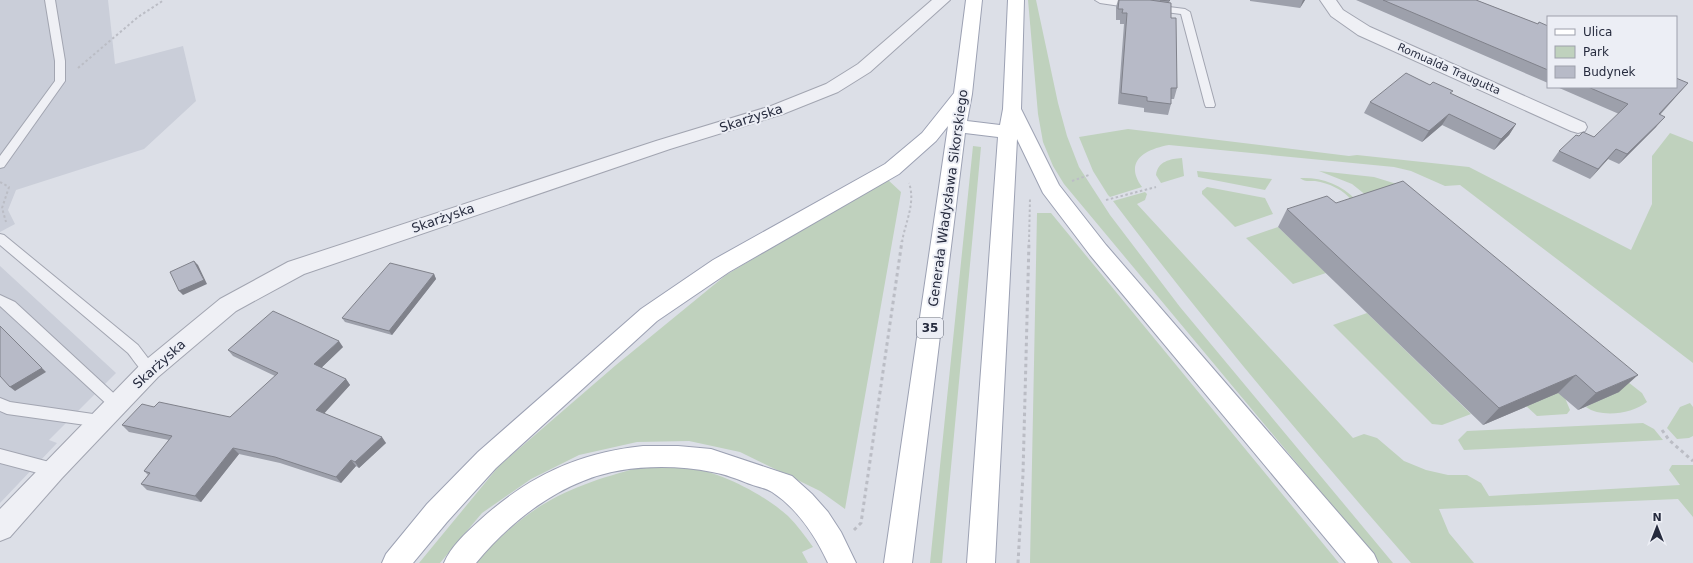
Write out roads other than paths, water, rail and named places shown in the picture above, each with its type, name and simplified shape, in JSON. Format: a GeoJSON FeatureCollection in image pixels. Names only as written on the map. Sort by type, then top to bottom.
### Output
{"type":"FeatureCollection","features":[{"type":"Feature","properties":{"kind":"main road","name":"Generała Władysława Sikorskiego"},"geometry":{"type":"LineString","coordinates":[[898,563],[956,126],[963,94],[974,0]]}},
{"type":"Feature","properties":{"kind":"main road"},"geometry":{"type":"LineString","coordinates":[[981,563],[1008,132],[1012,109],[1016,0]]}},
{"type":"Feature","properties":{"kind":"main road"},"geometry":{"type":"LineString","coordinates":[[396,563],[438,513],[487,460],[648,315],[722,266],[892,169],[928,137],[963,94]]}},
{"type":"Feature","properties":{"kind":"main road"},"geometry":{"type":"LineString","coordinates":[[1012,109],[1050,188],[1103,256],[1364,563]]}},
{"type":"Feature","properties":{"kind":"main road"},"geometry":{"type":"LineString","coordinates":[[956,126],[1008,132]]}},
{"type":"Feature","properties":{"kind":"main road"},"geometry":{"type":"LineString","coordinates":[[458,563],[476,542],[503,517],[553,483],[571,474],[610,463],[631,459],[675,457],[712,460],[784,485],[821,523],[834,543],[842,563]]}},
{"type":"Feature","properties":{"kind":"street","name":"Skarżyska"},"geometry":{"type":"LineString","coordinates":[[0,528],[53,470],[150,370],[228,305],[296,268],[655,147],[777,110],[832,88],[864,68],[942,0]]}},
{"type":"Feature","properties":{"kind":"street","name":"Romualda Traugutta"},"geometry":{"type":"LineString","coordinates":[[1328,0],[1337,13],[1364,31],[1578,127]]}},
{"type":"Feature","properties":{"kind":"lane"},"geometry":{"type":"LineString","coordinates":[[0,164],[58,85],[60,61],[50,0]]}},
{"type":"Feature","properties":{"kind":"lane"},"geometry":{"type":"LineString","coordinates":[[1100,0],[1185,12],[1210,105]]}},
{"type":"Feature","properties":{"kind":"lane"},"geometry":{"type":"LineString","coordinates":[[0,238],[133,349],[150,370]]}},
{"type":"Feature","properties":{"kind":"lane"},"geometry":{"type":"LineString","coordinates":[[0,300],[10,306],[116,404]]}},
{"type":"Feature","properties":{"kind":"lane"},"geometry":{"type":"LineString","coordinates":[[0,404],[7,408],[100,421]]}},
{"type":"Feature","properties":{"kind":"lane"},"geometry":{"type":"LineString","coordinates":[[0,456],[53,470]]}}]}
